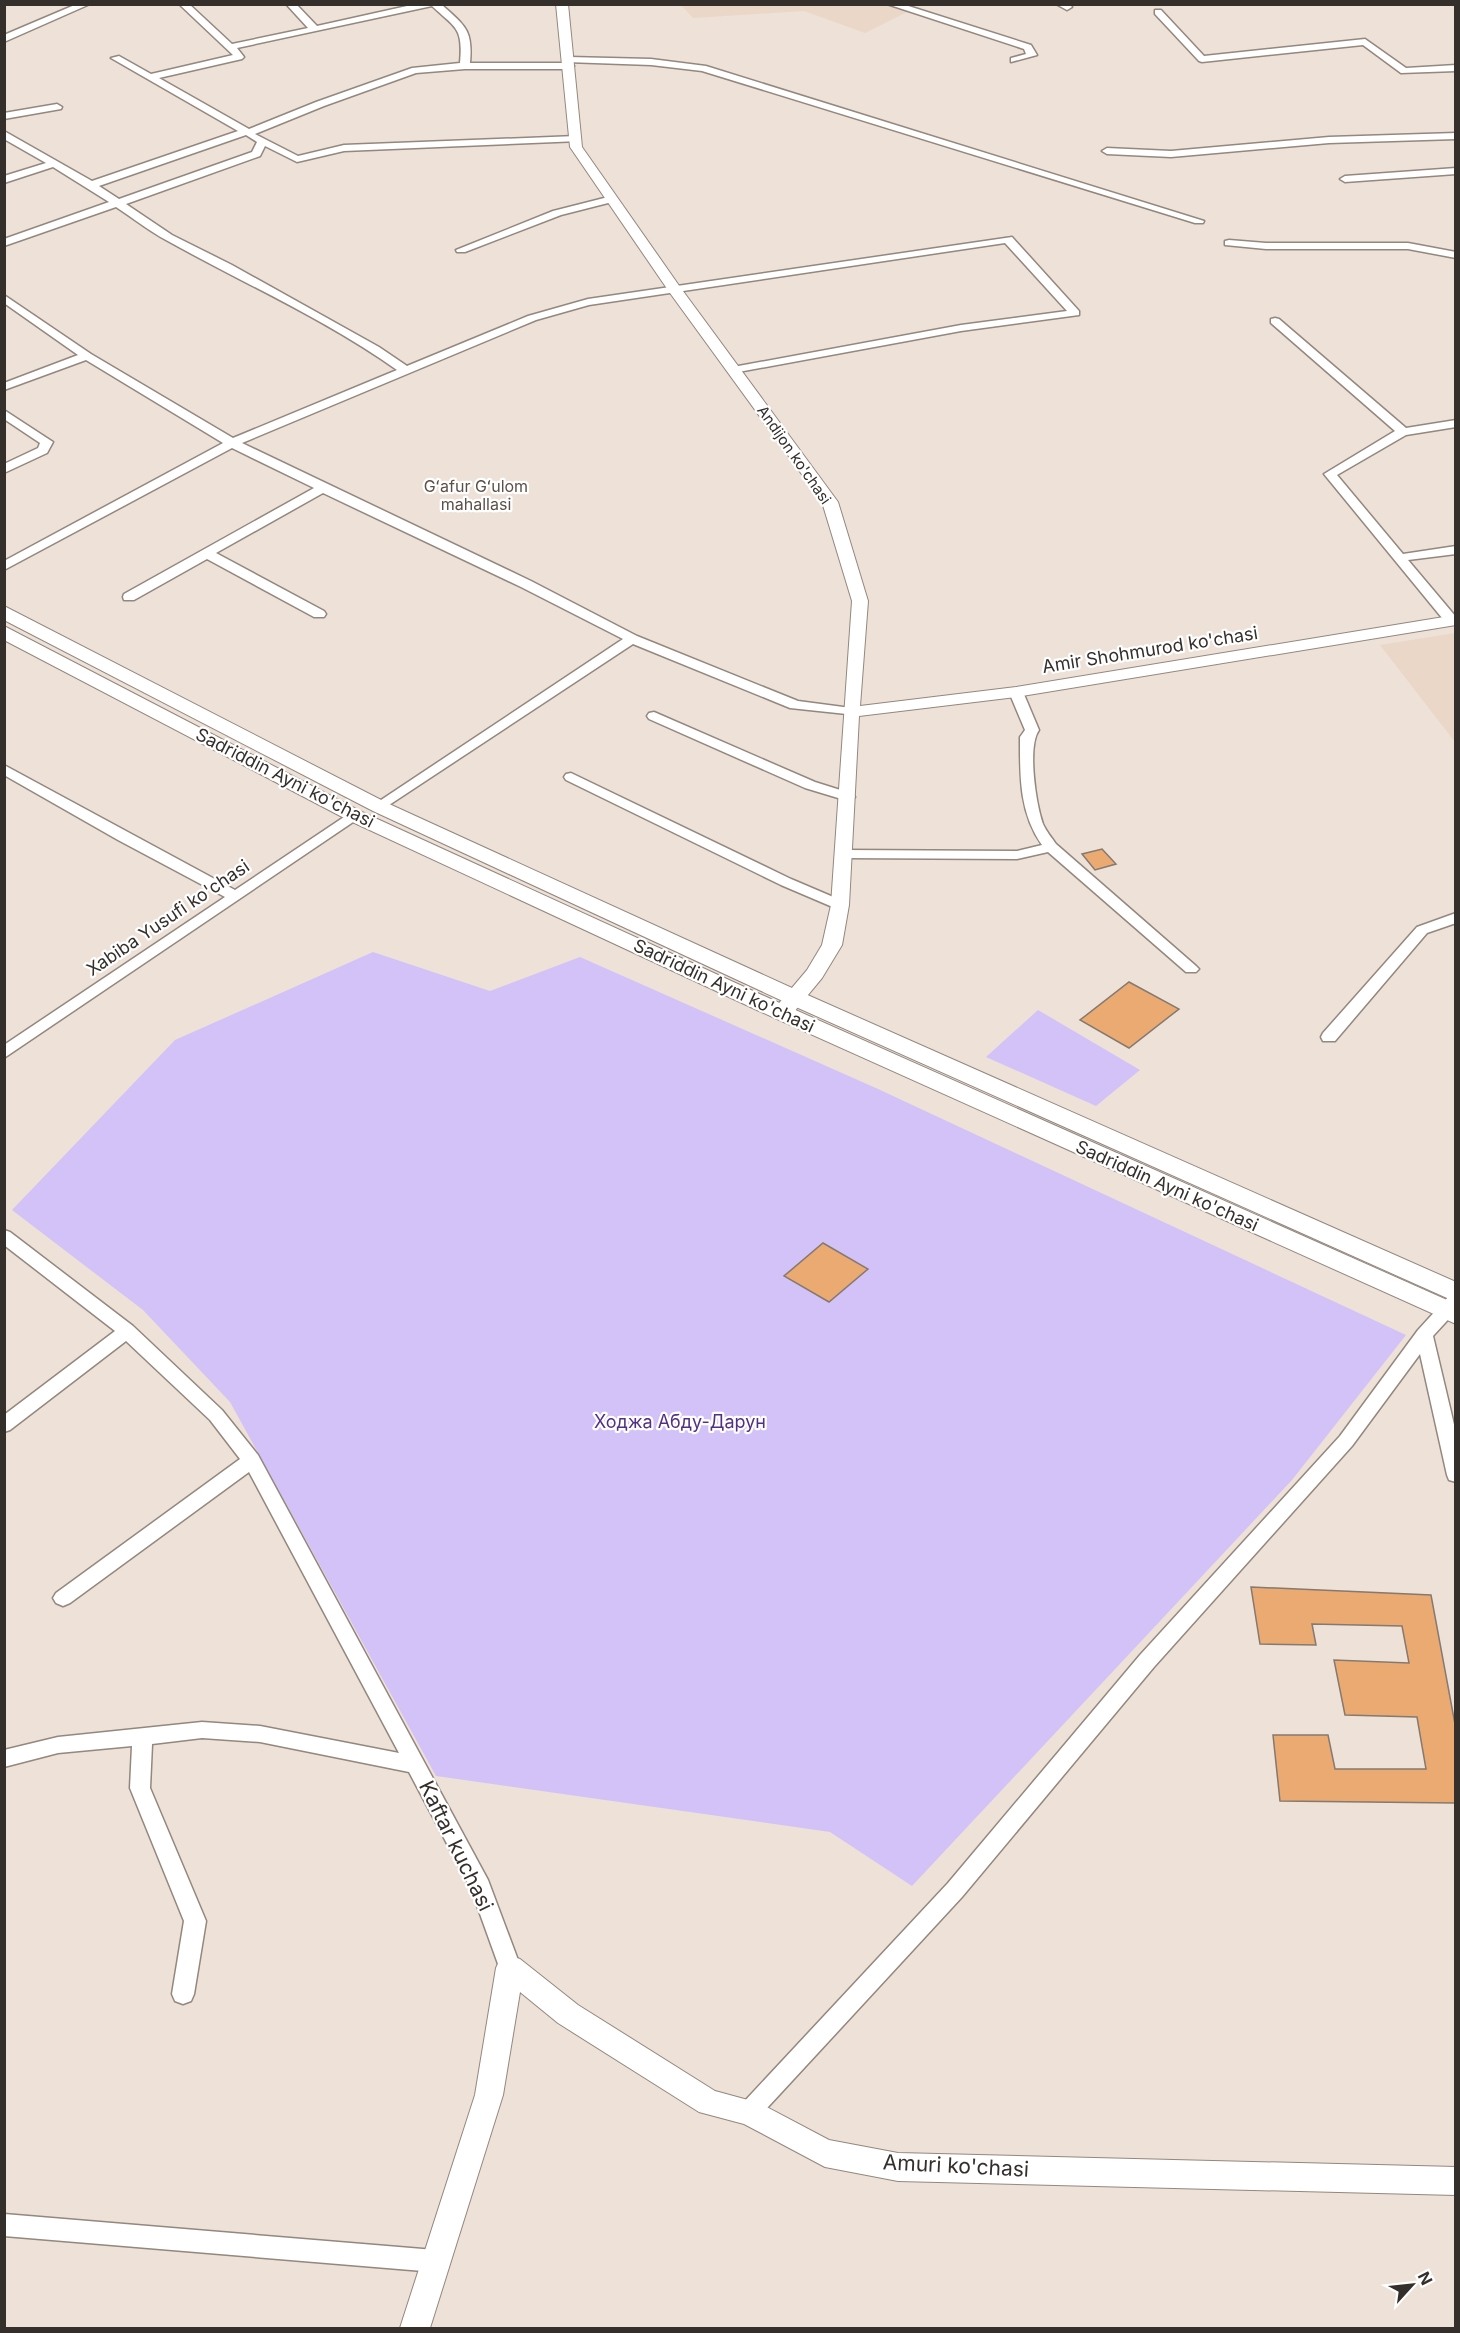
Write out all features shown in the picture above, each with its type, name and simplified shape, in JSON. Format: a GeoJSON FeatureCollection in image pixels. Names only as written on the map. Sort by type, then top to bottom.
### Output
{"type":"FeatureCollection","features":[{"type":"Feature","properties":{"kind":"main road","name":"Sadriddin Ayni ko'chasi"},"geometry":{"type":"LineString","coordinates":[[4,612],[380,807],[788,1006]]}},
{"type":"Feature","properties":{"kind":"main road","name":"Sadriddin Ayni ko'chasi"},"geometry":{"type":"LineString","coordinates":[[4,632],[355,816],[788,1006],[1453,1305]]}},
{"type":"Feature","properties":{"kind":"street"},"geometry":{"type":"LineString","coordinates":[[4,39],[86,4]]}},
{"type":"Feature","properties":{"kind":"street"},"geometry":{"type":"LineString","coordinates":[[151,77],[240,57],[183,4]]}},
{"type":"Feature","properties":{"kind":"street"},"geometry":{"type":"LineString","coordinates":[[290,4],[315,28]]}},
{"type":"Feature","properties":{"kind":"street"},"geometry":{"type":"LineString","coordinates":[[230,47],[433,4],[459,26],[467,40],[465,66]]}},
{"type":"Feature","properties":{"kind":"street","name":"Andijon ko'chasi"},"geometry":{"type":"LineString","coordinates":[[562,4],[576,147],[675,290],[830,502],[860,601],[840,905],[832,945],[815,974],[788,1006]]}},
{"type":"Feature","properties":{"kind":"street"},"geometry":{"type":"LineString","coordinates":[[891,4],[1028,47],[1032,55],[1014,60]]}},
{"type":"Feature","properties":{"kind":"street"},"geometry":{"type":"LineString","coordinates":[[1158,12],[1202,59],[1365,42],[1404,71],[1455,68]]}},
{"type":"Feature","properties":{"kind":"street"},"geometry":{"type":"LineString","coordinates":[[116,58],[297,159],[344,148],[576,139]]}},
{"type":"Feature","properties":{"kind":"street"},"geometry":{"type":"LineString","coordinates":[[92,185],[247,132],[415,70],[465,66],[651,62],[703,68],[1199,221]]}},
{"type":"Feature","properties":{"kind":"street"},"geometry":{"type":"LineString","coordinates":[[4,116],[57,106]]}},
{"type":"Feature","properties":{"kind":"street"},"geometry":{"type":"LineString","coordinates":[[4,134],[92,185],[168,237],[228,267],[365,343],[405,370]]}},
{"type":"Feature","properties":{"kind":"street"},"geometry":{"type":"LineString","coordinates":[[1107,151],[1171,154],[1329,140],[1455,136]]}},
{"type":"Feature","properties":{"kind":"street"},"geometry":{"type":"LineString","coordinates":[[4,243],[256,154],[262,141]]}},
{"type":"Feature","properties":{"kind":"street"},"geometry":{"type":"LineString","coordinates":[[4,180],[55,163]]}},
{"type":"Feature","properties":{"kind":"street"},"geometry":{"type":"LineString","coordinates":[[1345,179],[1455,171]]}},
{"type":"Feature","properties":{"kind":"street"},"geometry":{"type":"LineString","coordinates":[[461,250],[556,213],[612,199]]}},
{"type":"Feature","properties":{"kind":"street"},"geometry":{"type":"LineString","coordinates":[[4,566],[232,443],[532,318],[618,296],[675,290],[825,265],[1008,239],[1075,313],[961,328],[733,370]]}},
{"type":"Feature","properties":{"kind":"street"},"geometry":{"type":"LineString","coordinates":[[1229,243],[1266,246],[1408,246],[1455,255]]}},
{"type":"Feature","properties":{"kind":"street"},"geometry":{"type":"LineString","coordinates":[[4,298],[87,356],[232,443],[323,488],[526,584],[632,639],[795,705],[851,712]]}},
{"type":"Feature","properties":{"kind":"street"},"geometry":{"type":"LineString","coordinates":[[1275,321],[1403,432]]}},
{"type":"Feature","properties":{"kind":"street"},"geometry":{"type":"LineString","coordinates":[[4,387],[87,356]]}},
{"type":"Feature","properties":{"kind":"street"},"geometry":{"type":"LineString","coordinates":[[4,413],[47,442],[43,450],[4,469]]}},
{"type":"Feature","properties":{"kind":"street"},"geometry":{"type":"LineString","coordinates":[[1454,621],[1398,558],[1330,474],[1403,432],[1455,423]]}},
{"type":"Feature","properties":{"kind":"street"},"geometry":{"type":"LineString","coordinates":[[129,597],[323,488]]}},
{"type":"Feature","properties":{"kind":"street"},"geometry":{"type":"LineString","coordinates":[[1398,558],[1455,550]]}},
{"type":"Feature","properties":{"kind":"street"},"geometry":{"type":"LineString","coordinates":[[206,553],[319,614]]}},
{"type":"Feature","properties":{"kind":"street","name":"Amir Shohmurod ko'chasi"},"geometry":{"type":"LineString","coordinates":[[851,712],[1016,692],[1454,621]]}},
{"type":"Feature","properties":{"kind":"street"},"geometry":{"type":"LineString","coordinates":[[380,807],[632,639]]}},
{"type":"Feature","properties":{"kind":"street"},"geometry":{"type":"LineString","coordinates":[[1016,692],[1032,730],[1027,737],[1027,759],[1031,806],[1037,827],[1051,847],[1191,969]]}},
{"type":"Feature","properties":{"kind":"street"},"geometry":{"type":"LineString","coordinates":[[654,716],[810,785],[848,797]]}},
{"type":"Feature","properties":{"kind":"street"},"geometry":{"type":"LineString","coordinates":[[4,769],[123,837],[235,896]]}},
{"type":"Feature","properties":{"kind":"street"},"geometry":{"type":"LineString","coordinates":[[571,777],[786,882],[840,905]]}},
{"type":"Feature","properties":{"kind":"street","name":"Xabiba Yusufi ko'chasi"},"geometry":{"type":"LineString","coordinates":[[4,1053],[355,816]]}},
{"type":"Feature","properties":{"kind":"street"},"geometry":{"type":"LineString","coordinates":[[844,854],[1017,855],[1051,847]]}},
{"type":"Feature","properties":{"kind":"street"},"geometry":{"type":"LineString","coordinates":[[1329,1037],[1422,930],[1455,918]]}},
{"type":"Feature","properties":{"kind":"street"},"geometry":{"type":"LineString","coordinates":[[4,1236],[127,1331],[216,1415],[252,1460],[416,1765]]}},
{"type":"Feature","properties":{"kind":"street"},"geometry":{"type":"LineString","coordinates":[[749,2112],[955,1890],[1147,1661],[1346,1441],[1424,1335],[1453,1305]]}},
{"type":"Feature","properties":{"kind":"street"},"geometry":{"type":"LineString","coordinates":[[4,1425],[127,1331]]}},
{"type":"Feature","properties":{"kind":"street"},"geometry":{"type":"LineString","coordinates":[[1424,1335],[1455,1475]]}},
{"type":"Feature","properties":{"kind":"street"},"geometry":{"type":"LineString","coordinates":[[63,1598],[252,1460]]}},
{"type":"Feature","properties":{"kind":"street","name":"Kaftar kuchasi"},"geometry":{"type":"LineString","coordinates":[[5,1760],[58,1745],[202,1731],[260,1734],[416,1765],[481,1887],[510,1968],[489,2095],[415,2328]]}},
{"type":"Feature","properties":{"kind":"street"},"geometry":{"type":"LineString","coordinates":[[142,1737],[140,1788],[195,1921],[183,1995]]}},
{"type":"Feature","properties":{"kind":"street","name":"Amuri ko'chasi"},"geometry":{"type":"LineString","coordinates":[[510,1968],[568,2014],[709,2103],[749,2112],[825,2153],[898,2167],[1455,2181]]}},
{"type":"Feature","properties":{"kind":"street"},"geometry":{"type":"LineString","coordinates":[[4,2225],[435,2261]]}},
{"type":"Feature","properties":{"kind":"shaded area"},"geometry":{"type":"Polygon","coordinates":[[[887,4],[909,11],[865,33],[804,11],[693,18],[681,5],[887,4]]]}},
{"type":"Feature","properties":{"kind":"shaded area"},"geometry":{"type":"Polygon","coordinates":[[[1456,633],[1455,742],[1380,645],[1456,633]]]}},
{"type":"Feature","properties":{"kind":"green space","name":"Ходжа Абду-Дарун"},"geometry":{"type":"Polygon","coordinates":[[[373,952],[490,991],[580,957],[878,1089],[1406,1335],[1292,1480],[912,1886],[830,1832],[436,1776],[230,1402],[143,1310],[12,1210],[175,1040],[373,952]]]}},
{"type":"Feature","properties":{"kind":"green space"},"geometry":{"type":"Polygon","coordinates":[[[1038,1010],[1140,1070],[1096,1106],[986,1057],[1038,1010]]]}},
{"type":"Feature","properties":{"kind":"building"},"geometry":{"type":"Polygon","coordinates":[[[1102,849],[1116,864],[1095,870],[1082,854],[1102,849]]]}},
{"type":"Feature","properties":{"kind":"building"},"geometry":{"type":"Polygon","coordinates":[[[1129,982],[1179,1009],[1129,1048],[1080,1020],[1129,982]]]}},
{"type":"Feature","properties":{"kind":"building"},"geometry":{"type":"Polygon","coordinates":[[[823,1243],[868,1269],[829,1302],[784,1276],[823,1243]]]}},
{"type":"Feature","properties":{"kind":"building"},"geometry":{"type":"Polygon","coordinates":[[[1251,1587],[1431,1595],[1455,1724],[1455,1803],[1280,1801],[1273,1735],[1328,1735],[1335,1769],[1426,1769],[1417,1717],[1345,1715],[1334,1660],[1409,1663],[1402,1626],[1312,1624],[1316,1645],[1260,1644],[1251,1587]]]}},
{"type":"Feature","properties":{"kind":"district","name":"Gʻafur Gʻulom mahallasi"},"geometry":{"type":"Point","coordinates":[476,495]}}]}
